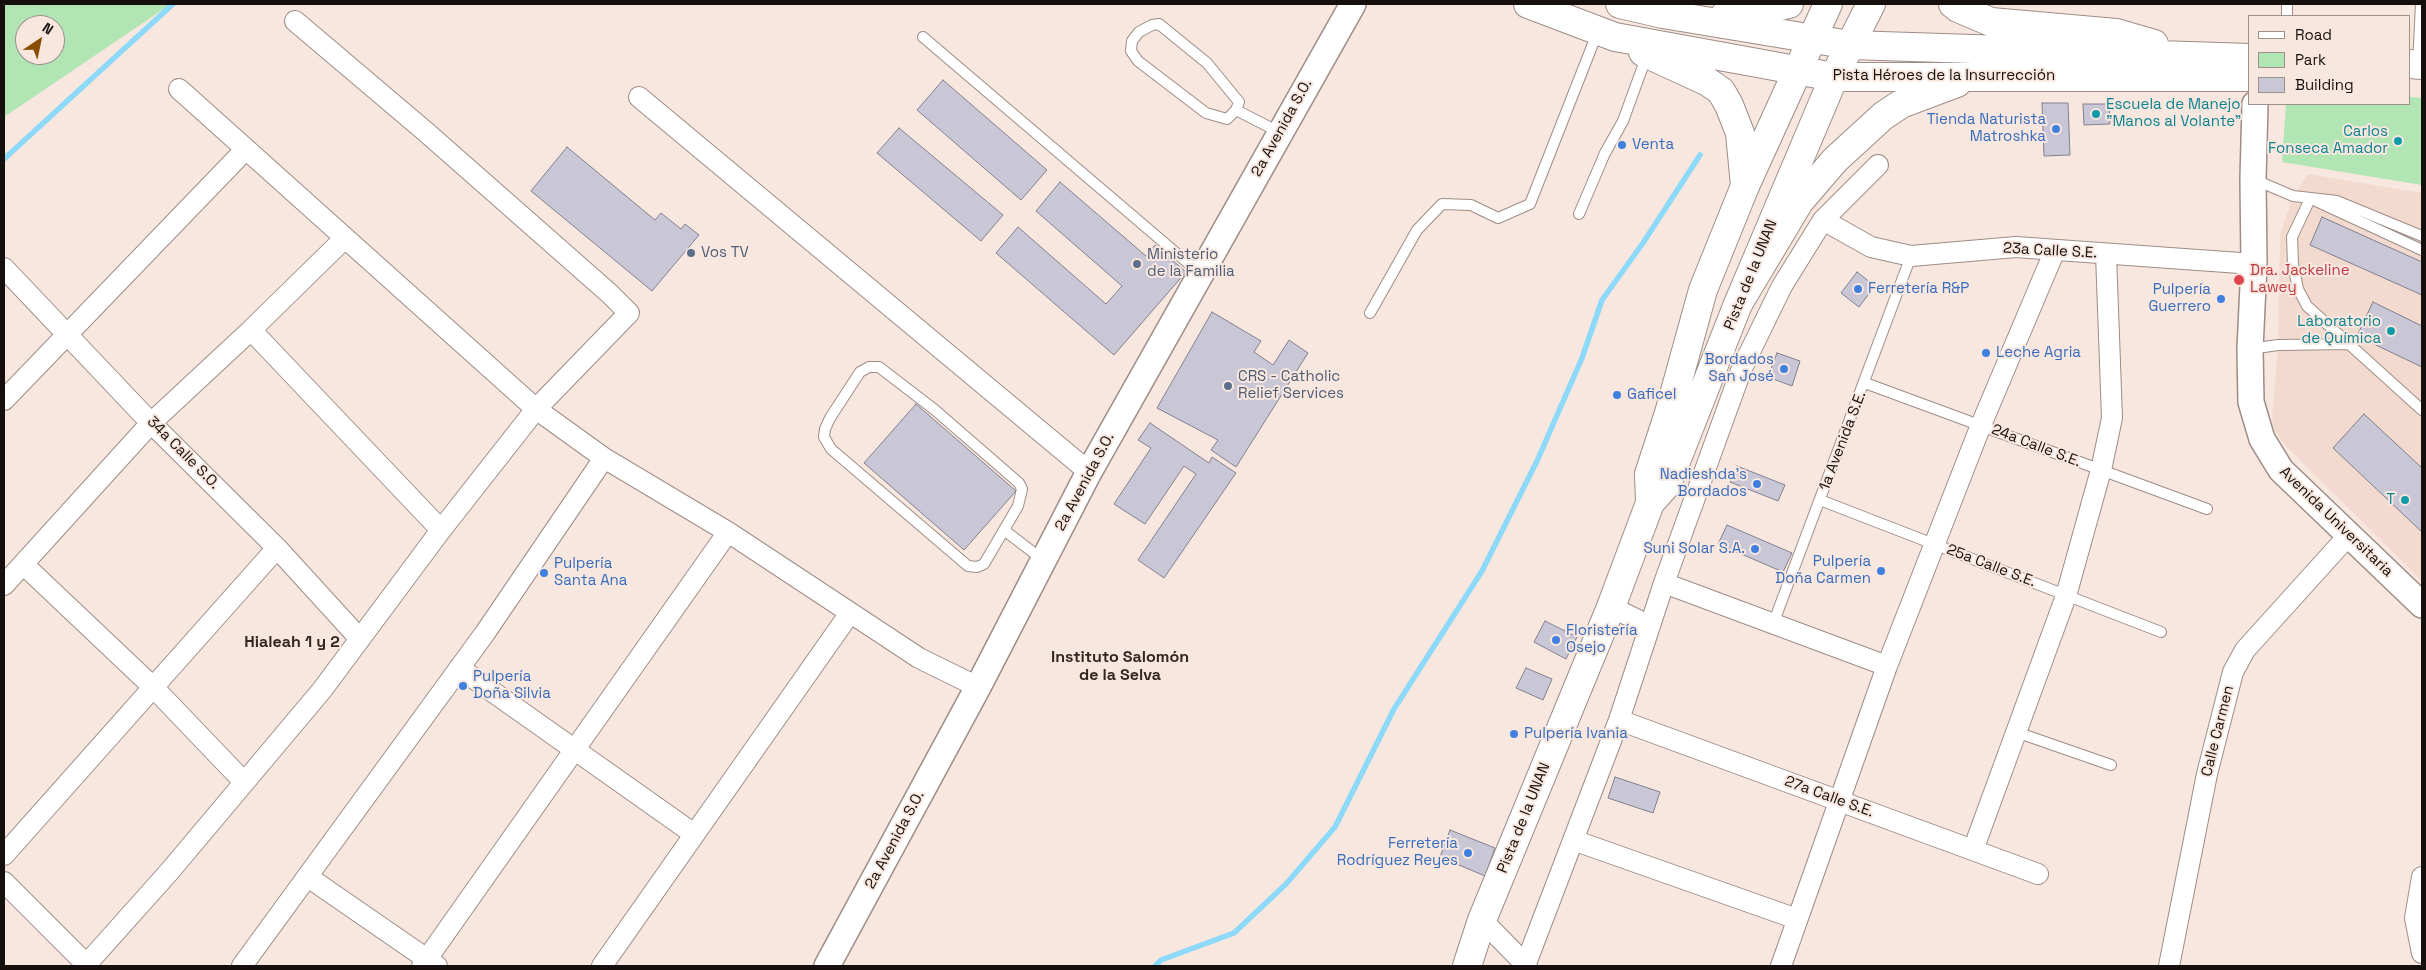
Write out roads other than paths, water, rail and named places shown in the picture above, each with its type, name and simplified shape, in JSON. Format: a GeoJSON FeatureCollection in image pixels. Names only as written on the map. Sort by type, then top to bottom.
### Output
{"type":"FeatureCollection","features":[{"type":"Feature","properties":{"kind":"main road","name":"Pista Héroes de la Insurrección"},"geometry":{"type":"LineString","coordinates":[[1528,4],[1607,34],[1834,77],[2248,77]]}},
{"type":"Feature","properties":{"kind":"main road","name":"Pista Héroes de la Insurrección"},"geometry":{"type":"LineString","coordinates":[[1620,4],[1663,14],[1850,45],[2188,54],[2248,58]]}},
{"type":"Feature","properties":{"kind":"main road"},"geometry":{"type":"LineString","coordinates":[[1663,14],[1744,15],[1790,4]]}},
{"type":"Feature","properties":{"kind":"main road","name":"Pista de la UNAN"},"geometry":{"type":"LineString","coordinates":[[1650,503],[1648,474],[1669,413],[1703,290],[1745,186],[1828,4]]}},
{"type":"Feature","properties":{"kind":"main road","name":"Pista de la UNAN"},"geometry":{"type":"LineString","coordinates":[[1467,966],[1482,920],[1611,607],[1650,503],[1668,484],[1738,304],[1834,77],[1871,4]]}},
{"type":"Feature","properties":{"kind":"main road"},"geometry":{"type":"LineString","coordinates":[[1953,4],[1991,22],[2116,33],[2188,54]]}},
{"type":"Feature","properties":{"kind":"main road"},"geometry":{"type":"LineString","coordinates":[[1607,34],[1708,82],[1721,91],[1729,104],[1740,133],[1745,186]]}},
{"type":"Feature","properties":{"kind":"main road"},"geometry":{"type":"LineString","coordinates":[[1738,304],[1799,202],[1835,160],[1862,134],[1901,104],[1976,77]]}},
{"type":"Feature","properties":{"kind":"street","name":"2a Avenida S.O."},"geometry":{"type":"LineString","coordinates":[[827,966],[978,688],[1089,472],[1202,275],[1279,132],[1353,4]]}},
{"type":"Feature","properties":{"kind":"street"},"geometry":{"type":"LineString","coordinates":[[4,882],[86,965],[322,690],[441,530],[536,409],[629,313],[610,294],[441,145],[296,21]]}},
{"type":"Feature","properties":{"kind":"street"},"geometry":{"type":"LineString","coordinates":[[179,89],[536,409],[604,458],[728,532],[919,658],[978,688]]}},
{"type":"Feature","properties":{"kind":"street"},"geometry":{"type":"LineString","coordinates":[[639,97],[1089,472]]}},
{"type":"Feature","properties":{"kind":"street","name":"Avenida Universitaria"},"geometry":{"type":"LineString","coordinates":[[2256,105],[2252,179],[2254,264],[2250,349],[2251,402],[2262,439],[2281,470],[2422,605]]}},
{"type":"Feature","properties":{"kind":"street"},"geometry":{"type":"LineString","coordinates":[[4,400],[66,333],[246,149]]}},
{"type":"Feature","properties":{"kind":"street"},"geometry":{"type":"LineString","coordinates":[[1482,920],[1525,966],[1619,720],[1664,584],[1742,368],[1782,286],[1824,220],[1878,165]]}},
{"type":"Feature","properties":{"kind":"street","name":"23a Calle S.E."},"geometry":{"type":"LineString","coordinates":[[1824,220],[1871,247],[1911,256],[2016,247],[2254,264]]}},
{"type":"Feature","properties":{"kind":"street"},"geometry":{"type":"LineString","coordinates":[[4,585],[151,422],[251,330],[345,238]]}},
{"type":"Feature","properties":{"kind":"street"},"geometry":{"type":"LineString","coordinates":[[1781,966],[1887,666],[1981,425],[2055,250]]}},
{"type":"Feature","properties":{"kind":"street"},"geometry":{"type":"LineString","coordinates":[[1973,850],[2066,596],[2101,470],[2112,418],[2106,254]]}},
{"type":"Feature","properties":{"kind":"street","name":"34a Calle S.O."},"geometry":{"type":"LineString","coordinates":[[4,268],[151,422],[278,548],[360,639]]}},
{"type":"Feature","properties":{"kind":"street"},"geometry":{"type":"LineString","coordinates":[[251,330],[441,530]]}},
{"type":"Feature","properties":{"kind":"street"},"geometry":{"type":"LineString","coordinates":[[242,966],[459,668],[604,458]]}},
{"type":"Feature","properties":{"kind":"street"},"geometry":{"type":"LineString","coordinates":[[308,876],[428,964],[728,532]]}},
{"type":"Feature","properties":{"kind":"street","name":"Calle Carmen"},"geometry":{"type":"LineString","coordinates":[[2169,966],[2207,774],[2233,672],[2245,650],[2348,536]]}},
{"type":"Feature","properties":{"kind":"street"},"geometry":{"type":"LineString","coordinates":[[4,855],[278,548]]}},
{"type":"Feature","properties":{"kind":"street"},"geometry":{"type":"LineString","coordinates":[[23,564],[154,688],[244,782]]}},
{"type":"Feature","properties":{"kind":"street"},"geometry":{"type":"LineString","coordinates":[[1664,584],[1887,666]]}},
{"type":"Feature","properties":{"kind":"street"},"geometry":{"type":"LineString","coordinates":[[1611,607],[1650,626]]}},
{"type":"Feature","properties":{"kind":"street"},"geometry":{"type":"LineString","coordinates":[[602,966],[850,614]]}},
{"type":"Feature","properties":{"kind":"street"},"geometry":{"type":"LineString","coordinates":[[459,668],[694,834]]}},
{"type":"Feature","properties":{"kind":"street","name":"27a Calle S.E."},"geometry":{"type":"LineString","coordinates":[[1619,720],[2038,874]]}},
{"type":"Feature","properties":{"kind":"street"},"geometry":{"type":"LineString","coordinates":[[1573,840],[1797,920]]}},
{"type":"Feature","properties":{"kind":"street"},"geometry":{"type":"LineString","coordinates":[[2422,877],[2416,918],[2422,953]]}},
{"type":"Feature","properties":{"kind":"lane"},"geometry":{"type":"LineString","coordinates":[[2416,72],[2421,4]]}},
{"type":"Feature","properties":{"kind":"lane"},"geometry":{"type":"LineString","coordinates":[[1159,24],[1207,63],[1239,102],[1236,110],[1227,119],[1206,113],[1138,61],[1131,51],[1132,41],[1140,32],[1152,25],[1159,24]]}},
{"type":"Feature","properties":{"kind":"lane"},"geometry":{"type":"LineString","coordinates":[[1370,313],[1417,230],[1442,204],[1471,205],[1498,218],[1530,204],[1607,34]]}},
{"type":"Feature","properties":{"kind":"lane"},"geometry":{"type":"LineString","coordinates":[[923,37],[1202,275]]}},
{"type":"Feature","properties":{"kind":"lane"},"geometry":{"type":"LineString","coordinates":[[1579,214],[1605,152],[1623,121],[1647,54]]}},
{"type":"Feature","properties":{"kind":"lane"},"geometry":{"type":"LineString","coordinates":[[1236,110],[1279,132]]}},
{"type":"Feature","properties":{"kind":"lane"},"geometry":{"type":"LineString","coordinates":[[2252,179],[2293,196],[2337,201],[2422,236]]}},
{"type":"Feature","properties":{"kind":"lane"},"geometry":{"type":"LineString","coordinates":[[2310,199],[2422,250]]}},
{"type":"Feature","properties":{"kind":"lane"},"geometry":{"type":"LineString","coordinates":[[2310,199],[2292,237],[2293,264],[2298,289],[2307,306],[2352,344],[2422,410]]}},
{"type":"Feature","properties":{"kind":"lane","name":"1a Avenida S.E."},"geometry":{"type":"LineString","coordinates":[[1773,624],[1865,383],[1911,256]]}},
{"type":"Feature","properties":{"kind":"lane"},"geometry":{"type":"LineString","coordinates":[[2250,349],[2278,345],[2352,344]]}},
{"type":"Feature","properties":{"kind":"lane"},"geometry":{"type":"LineString","coordinates":[[869,367],[879,367],[935,410],[1019,483],[1022,489],[1022,496],[1004,530],[984,564],[977,567],[968,566],[831,449],[824,437],[825,429],[860,372],[869,367]]}},
{"type":"Feature","properties":{"kind":"lane","name":"24a Calle S.E."},"geometry":{"type":"LineString","coordinates":[[1865,383],[2207,509]]}},
{"type":"Feature","properties":{"kind":"lane","name":"25a Calle S.E."},"geometry":{"type":"LineString","coordinates":[[1820,500],[2161,632]]}},
{"type":"Feature","properties":{"kind":"lane"},"geometry":{"type":"LineString","coordinates":[[1004,530],[1043,560]]}},
{"type":"Feature","properties":{"kind":"lane"},"geometry":{"type":"LineString","coordinates":[[2016,732],[2111,765]]}},
{"type":"Feature","properties":{"kind":"waterway"},"geometry":{"type":"LineString","coordinates":[[4,159],[173,4]]}},
{"type":"Feature","properties":{"kind":"waterway"},"geometry":{"type":"LineString","coordinates":[[1155,966],[1161,960],[1234,933],[1286,884],[1335,827],[1394,709],[1482,571],[1537,461],[1582,358],[1602,300],[1643,243],[1700,155]]}},
{"type":"Feature","properties":{"kind":"place","name":"Escuela de Manejo \"Manos al Volante\""},"geometry":{"type":"Point","coordinates":[2096,114]}},
{"type":"Feature","properties":{"kind":"place","name":"Tienda Naturista Matroshka"},"geometry":{"type":"Point","coordinates":[2056,129]}},
{"type":"Feature","properties":{"kind":"place","name":"Carlos Fonseca Amador"},"geometry":{"type":"Point","coordinates":[2398,141]}},
{"type":"Feature","properties":{"kind":"place","name":"Venta"},"geometry":{"type":"Point","coordinates":[1622,145]}},
{"type":"Feature","properties":{"kind":"place","name":"Vos TV"},"geometry":{"type":"Point","coordinates":[691,253]}},
{"type":"Feature","properties":{"kind":"place","name":"Ministerio de la Familia"},"geometry":{"type":"Point","coordinates":[1137,264]}},
{"type":"Feature","properties":{"kind":"place","name":"Dra. Jackeline Lawey"},"geometry":{"type":"Point","coordinates":[2239,280]}},
{"type":"Feature","properties":{"kind":"place","name":"Ferretería R&P"},"geometry":{"type":"Point","coordinates":[1858,289]}},
{"type":"Feature","properties":{"kind":"place","name":"Pulpería Guerrero"},"geometry":{"type":"Point","coordinates":[2221,299]}},
{"type":"Feature","properties":{"kind":"place","name":"Laboratorio de Química"},"geometry":{"type":"Point","coordinates":[2391,331]}},
{"type":"Feature","properties":{"kind":"place","name":"Leche Agria"},"geometry":{"type":"Point","coordinates":[1986,353]}},
{"type":"Feature","properties":{"kind":"place","name":"Bordados San José"},"geometry":{"type":"Point","coordinates":[1784,369]}},
{"type":"Feature","properties":{"kind":"place","name":"CRS - Catholic Relief Services"},"geometry":{"type":"Point","coordinates":[1228,386]}},
{"type":"Feature","properties":{"kind":"place","name":"Gaficel"},"geometry":{"type":"Point","coordinates":[1617,395]}},
{"type":"Feature","properties":{"kind":"place","name":"Nadieshda's Bordados"},"geometry":{"type":"Point","coordinates":[1757,484]}},
{"type":"Feature","properties":{"kind":"place","name":"T"},"geometry":{"type":"Point","coordinates":[2405,500]}},
{"type":"Feature","properties":{"kind":"place","name":"Suni Solar S.A."},"geometry":{"type":"Point","coordinates":[1755,549]}},
{"type":"Feature","properties":{"kind":"place","name":"Pulpería Doña Carmen"},"geometry":{"type":"Point","coordinates":[1881,571]}},
{"type":"Feature","properties":{"kind":"place","name":"Pulpería Santa Ana"},"geometry":{"type":"Point","coordinates":[544,573]}},
{"type":"Feature","properties":{"kind":"place","name":"Floristería Osejo"},"geometry":{"type":"Point","coordinates":[1556,640]}},
{"type":"Feature","properties":{"kind":"place","name":"Pulpería Doña Silvia"},"geometry":{"type":"Point","coordinates":[463,686]}},
{"type":"Feature","properties":{"kind":"place","name":"Pulpería Ivania"},"geometry":{"type":"Point","coordinates":[1514,734]}},
{"type":"Feature","properties":{"kind":"place","name":"Ferretería Rodríguez Reyes"},"geometry":{"type":"Point","coordinates":[1468,853]}},
{"type":"Feature","properties":{"kind":"district","name":"Hialeah 1 y 2"},"geometry":{"type":"Point","coordinates":[292,643]}},
{"type":"Feature","properties":{"kind":"district","name":"Instituto Salomón de la Selva"},"geometry":{"type":"Point","coordinates":[1120,667]}}]}
